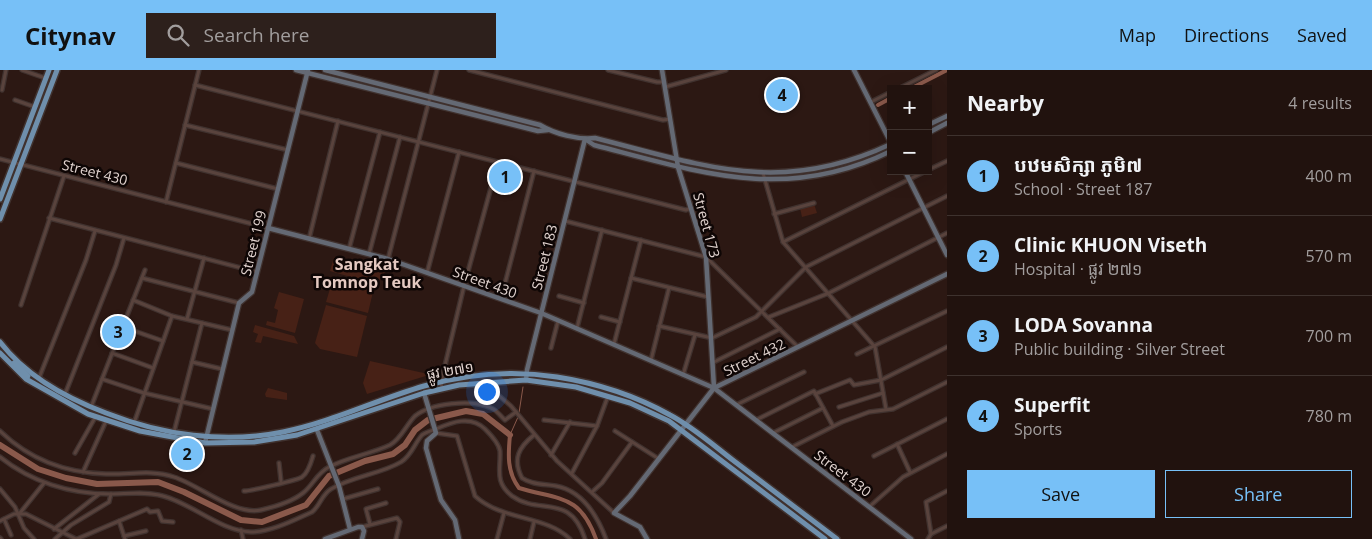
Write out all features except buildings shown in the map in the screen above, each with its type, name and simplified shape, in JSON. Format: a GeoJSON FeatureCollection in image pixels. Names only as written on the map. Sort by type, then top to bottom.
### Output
{"type":"FeatureCollection","features":[{"type":"Feature","properties":{"kind":"main road"},"geometry":{"type":"LineString","coordinates":[[0,199],[49,70]]}},
{"type":"Feature","properties":{"kind":"main road"},"geometry":{"type":"LineString","coordinates":[[0,219],[57,70]]}},
{"type":"Feature","properties":{"kind":"main road"},"geometry":{"type":"LineString","coordinates":[[0,336],[38,378]]}},
{"type":"Feature","properties":{"kind":"main road"},"geometry":{"type":"LineString","coordinates":[[0,342],[19,363],[38,378]]}},
{"type":"Feature","properties":{"kind":"main road"},"geometry":{"type":"LineString","coordinates":[[0,348],[35,383]]}},
{"type":"Feature","properties":{"kind":"main road"},"geometry":{"type":"LineString","coordinates":[[0,353],[26,379],[35,383]]}},
{"type":"Feature","properties":{"kind":"main road","name":"ផ្លូវ ២៧១"},"geometry":{"type":"LineString","coordinates":[[35,383],[62,400],[106,421],[206,437],[254,436],[296,429],[442,385],[501,374],[526,374],[578,380],[654,406],[837,539]]}},
{"type":"Feature","properties":{"kind":"main road","name":"ផ្លូវ ២៧១"},"geometry":{"type":"LineString","coordinates":[[38,378],[65,395],[133,426],[172,439],[205,443],[271,440],[317,430],[442,385],[526,380],[576,387],[609,395],[684,427],[826,539]]}},
{"type":"Feature","properties":{"kind":"street"},"geometry":{"type":"LineString","coordinates":[[2,90],[6,70]]}},
{"type":"Feature","properties":{"kind":"street"},"geometry":{"type":"LineString","coordinates":[[22,70],[46,79]]}},
{"type":"Feature","properties":{"kind":"street"},"geometry":{"type":"LineString","coordinates":[[166,202],[199,70]]}},
{"type":"Feature","properties":{"kind":"street"},"geometry":{"type":"LineString","coordinates":[[296,70],[308,71],[428,104],[538,131],[548,130],[585,139],[596,138],[723,170],[763,173],[807,170],[850,160],[887,146]]}},
{"type":"Feature","properties":{"kind":"street"},"geometry":{"type":"LineString","coordinates":[[325,70],[540,124],[548,130]]}},
{"type":"Feature","properties":{"kind":"street"},"geometry":{"type":"LineString","coordinates":[[388,259],[437,70]]}},
{"type":"Feature","properties":{"kind":"street"},"geometry":{"type":"LineString","coordinates":[[469,70],[664,120],[670,119]]}},
{"type":"Feature","properties":{"kind":"street"},"geometry":{"type":"LineString","coordinates":[[608,70],[665,84],[726,70]]}},
{"type":"Feature","properties":{"kind":"street","name":"Street 173"},"geometry":{"type":"LineString","coordinates":[[662,70],[678,166],[706,257],[714,362],[714,388]]}},
{"type":"Feature","properties":{"kind":"street"},"geometry":{"type":"LineString","coordinates":[[854,70],[887,136]]}},
{"type":"Feature","properties":{"kind":"street"},"geometry":{"type":"LineString","coordinates":[[906,85],[936,70]]}},
{"type":"Feature","properties":{"kind":"street","name":"Street 199"},"geometry":{"type":"LineString","coordinates":[[205,443],[239,303],[251,294],[308,71]]}},
{"type":"Feature","properties":{"kind":"street"},"geometry":{"type":"LineString","coordinates":[[195,85],[686,210],[691,208]]}},
{"type":"Feature","properties":{"kind":"street"},"geometry":{"type":"LineString","coordinates":[[870,102],[887,94]]}},
{"type":"Feature","properties":{"kind":"street"},"geometry":{"type":"LineString","coordinates":[[16,100],[35,108]]}},
{"type":"Feature","properties":{"kind":"street"},"geometry":{"type":"LineString","coordinates":[[932,123],[947,116]]}},
{"type":"Feature","properties":{"kind":"street"},"geometry":{"type":"LineString","coordinates":[[309,239],[338,121]]}},
{"type":"Feature","properties":{"kind":"street"},"geometry":{"type":"LineString","coordinates":[[932,130],[947,123]]}},
{"type":"Feature","properties":{"kind":"street"},"geometry":{"type":"LineString","coordinates":[[185,125],[288,150]]}},
{"type":"Feature","properties":{"kind":"street"},"geometry":{"type":"LineString","coordinates":[[349,249],[380,132]]}},
{"type":"Feature","properties":{"kind":"street"},"geometry":{"type":"LineString","coordinates":[[369,254],[400,137]]}},
{"type":"Feature","properties":{"kind":"street"},"geometry":{"type":"LineString","coordinates":[[585,139],[594,145],[722,177],[763,180],[808,177],[852,167],[887,153]]}},
{"type":"Feature","properties":{"kind":"street","name":"Street 183"},"geometry":{"type":"LineString","coordinates":[[526,380],[585,139]]}},
{"type":"Feature","properties":{"kind":"street"},"geometry":{"type":"LineString","coordinates":[[639,157],[641,150]]}},
{"type":"Feature","properties":{"kind":"street"},"geometry":{"type":"LineString","coordinates":[[427,273],[459,152]]}},
{"type":"Feature","properties":{"kind":"street","name":"Street 430"},"geometry":{"type":"LineString","coordinates":[[0,159],[388,259],[558,321],[714,388],[911,539]]}},
{"type":"Feature","properties":{"kind":"street"},"geometry":{"type":"LineString","coordinates":[[850,160],[852,167]]}},
{"type":"Feature","properties":{"kind":"street"},"geometry":{"type":"LineString","coordinates":[[932,168],[947,161]]}},
{"type":"Feature","properties":{"kind":"street"},"geometry":{"type":"LineString","coordinates":[[442,385],[464,286],[498,162]]}},
{"type":"Feature","properties":{"kind":"street"},"geometry":{"type":"LineString","coordinates":[[176,163],[278,189]]}},
{"type":"Feature","properties":{"kind":"street"},"geometry":{"type":"LineString","coordinates":[[501,299],[534,171]]}},
{"type":"Feature","properties":{"kind":"street"},"geometry":{"type":"LineString","coordinates":[[763,173],[763,180],[783,242],[875,347],[886,409]]}},
{"type":"Feature","properties":{"kind":"street"},"geometry":{"type":"LineString","coordinates":[[907,175],[947,255]]}},
{"type":"Feature","properties":{"kind":"street"},"geometry":{"type":"LineString","coordinates":[[783,242],[919,175]]}},
{"type":"Feature","properties":{"kind":"street"},"geometry":{"type":"LineString","coordinates":[[21,305],[64,176]]}},
{"type":"Feature","properties":{"kind":"street"},"geometry":{"type":"LineString","coordinates":[[659,326],[712,338],[756,317],[806,267],[947,196]]}},
{"type":"Feature","properties":{"kind":"street"},"geometry":{"type":"LineString","coordinates":[[774,214],[814,203]]}},
{"type":"Feature","properties":{"kind":"street"},"geometry":{"type":"LineString","coordinates":[[49,218],[257,272]]}},
{"type":"Feature","properties":{"kind":"street"},"geometry":{"type":"LineString","coordinates":[[565,221],[706,257],[799,347]]}},
{"type":"Feature","properties":{"kind":"street"},"geometry":{"type":"LineString","coordinates":[[38,378],[86,260],[95,230]]}},
{"type":"Feature","properties":{"kind":"street"},"geometry":{"type":"LineString","coordinates":[[576,329],[602,230]]}},
{"type":"Feature","properties":{"kind":"street"},"geometry":{"type":"LineString","coordinates":[[769,318],[829,293],[947,233]]}},
{"type":"Feature","properties":{"kind":"street"},"geometry":{"type":"LineString","coordinates":[[65,395],[116,265],[124,238]]}},
{"type":"Feature","properties":{"kind":"street"},"geometry":{"type":"LineString","coordinates":[[613,345],[641,240]]}},
{"type":"Feature","properties":{"kind":"street"},"geometry":{"type":"LineString","coordinates":[[187,319],[204,258]]}},
{"type":"Feature","properties":{"kind":"street"},"geometry":{"type":"LineString","coordinates":[[91,407],[145,270]]}},
{"type":"Feature","properties":{"kind":"street","name":"Street 432"},"geometry":{"type":"LineString","coordinates":[[614,513],[714,388],[947,274]]}},
{"type":"Feature","properties":{"kind":"street"},"geometry":{"type":"LineString","coordinates":[[142,278],[239,303]]}},
{"type":"Feature","properties":{"kind":"street"},"geometry":{"type":"LineString","coordinates":[[631,278],[709,297]]}},
{"type":"Feature","properties":{"kind":"street"},"geometry":{"type":"LineString","coordinates":[[650,361],[669,288]]}},
{"type":"Feature","properties":{"kind":"street"},"geometry":{"type":"LineString","coordinates":[[559,296],[584,303]]}},
{"type":"Feature","properties":{"kind":"street"},"geometry":{"type":"LineString","coordinates":[[133,300],[172,316],[232,330]]}},
{"type":"Feature","properties":{"kind":"street"},"geometry":{"type":"LineString","coordinates":[[857,354],[947,311]]}},
{"type":"Feature","properties":{"kind":"street"},"geometry":{"type":"LineString","coordinates":[[133,426],[172,316]]}},
{"type":"Feature","properties":{"kind":"street"},"geometry":{"type":"LineString","coordinates":[[601,317],[620,322]]}},
{"type":"Feature","properties":{"kind":"street"},"geometry":{"type":"LineString","coordinates":[[551,348],[558,321]]}},
{"type":"Feature","properties":{"kind":"street"},"geometry":{"type":"LineString","coordinates":[[174,433],[202,324]]}},
{"type":"Feature","properties":{"kind":"street"},"geometry":{"type":"LineString","coordinates":[[123,327],[163,341]]}},
{"type":"Feature","properties":{"kind":"street"},"geometry":{"type":"LineString","coordinates":[[714,362],[780,329]]}},
{"type":"Feature","properties":{"kind":"street"},"geometry":{"type":"LineString","coordinates":[[684,375],[696,335]]}},
{"type":"Feature","properties":{"kind":"street"},"geometry":{"type":"LineString","coordinates":[[755,420],[814,393],[850,380],[854,385],[881,380],[947,347]]}},
{"type":"Feature","properties":{"kind":"street"},"geometry":{"type":"LineString","coordinates":[[112,353],[153,368]]}},
{"type":"Feature","properties":{"kind":"street"},"geometry":{"type":"LineString","coordinates":[[192,362],[222,369]]}},
{"type":"Feature","properties":{"kind":"street"},"geometry":{"type":"LineString","coordinates":[[736,405],[804,372]]}},
{"type":"Feature","properties":{"kind":"street"},"geometry":{"type":"LineString","coordinates":[[102,379],[144,393],[212,409]]}},
{"type":"Feature","properties":{"kind":"street"},"geometry":{"type":"LineString","coordinates":[[488,381],[490,388],[518,414],[551,455],[614,513],[640,527],[647,539]]}},
{"type":"Feature","properties":{"kind":"street"},"geometry":{"type":"LineString","coordinates":[[791,448],[833,426],[863,414],[892,409],[947,382]]}},
{"type":"Feature","properties":{"kind":"street"},"geometry":{"type":"LineString","coordinates":[[424,392],[436,430]]}},
{"type":"Feature","properties":{"kind":"street"},"geometry":{"type":"LineString","coordinates":[[814,393],[833,426]]}},
{"type":"Feature","properties":{"kind":"street"},"geometry":{"type":"LineString","coordinates":[[839,406],[884,393]]}},
{"type":"Feature","properties":{"kind":"street"},"geometry":{"type":"LineString","coordinates":[[572,473],[597,426],[609,395]]}},
{"type":"Feature","properties":{"kind":"street"},"geometry":{"type":"LineString","coordinates":[[0,431],[18,446],[39,459],[83,472],[106,474],[137,472],[173,476],[236,507],[251,511],[270,508],[300,495],[320,473],[390,444],[415,416],[429,410],[454,403],[474,403],[493,408],[505,420],[518,414]]}},
{"type":"Feature","properties":{"kind":"street"},"geometry":{"type":"LineString","coordinates":[[773,433],[823,408]]}},
{"type":"Feature","properties":{"kind":"street"},"geometry":{"type":"LineString","coordinates":[[75,453],[96,416]]}},
{"type":"Feature","properties":{"kind":"street"},"geometry":{"type":"LineString","coordinates":[[874,456],[947,419]]}},
{"type":"Feature","properties":{"kind":"street"},"geometry":{"type":"LineString","coordinates":[[0,457],[44,483],[79,492],[99,494],[148,493],[162,496],[241,530],[260,531],[312,512],[328,491],[351,478],[400,462],[409,456],[422,436],[460,420],[484,428],[499,446],[498,470],[504,488],[524,502],[561,508],[579,525],[585,539]]}},
{"type":"Feature","properties":{"kind":"street"},"geometry":{"type":"LineString","coordinates":[[544,420],[597,426]]}},
{"type":"Feature","properties":{"kind":"street"},"geometry":{"type":"LineString","coordinates":[[83,472],[106,421]]}},
{"type":"Feature","properties":{"kind":"street"},"geometry":{"type":"LineString","coordinates":[[551,455],[570,422]]}},
{"type":"Feature","properties":{"kind":"street"},"geometry":{"type":"LineString","coordinates":[[317,430],[343,499],[350,529]]}},
{"type":"Feature","properties":{"kind":"street"},"geometry":{"type":"LineString","coordinates":[[436,430],[457,436],[476,496],[492,510],[534,522],[564,534],[570,539]]}},
{"type":"Feature","properties":{"kind":"street"},"geometry":{"type":"LineString","coordinates":[[436,430],[427,441],[426,448],[441,500],[455,520],[460,539]]}},
{"type":"Feature","properties":{"kind":"street"},"geometry":{"type":"LineString","coordinates":[[615,431],[659,459]]}},
{"type":"Feature","properties":{"kind":"street"},"geometry":{"type":"LineString","coordinates":[[534,435],[523,444],[518,453],[518,467],[522,478],[532,483],[570,491],[590,507],[606,539]]}},
{"type":"Feature","properties":{"kind":"street"},"geometry":{"type":"LineString","coordinates":[[592,492],[602,483],[632,442]]}},
{"type":"Feature","properties":{"kind":"street"},"geometry":{"type":"LineString","coordinates":[[897,444],[910,472]]}},
{"type":"Feature","properties":{"kind":"street"},"geometry":{"type":"LineString","coordinates":[[870,507],[893,484],[910,472],[947,454]]}},
{"type":"Feature","properties":{"kind":"street"},"geometry":{"type":"LineString","coordinates":[[244,491],[281,481],[296,480],[303,476],[313,456]]}},
{"type":"Feature","properties":{"kind":"street"},"geometry":{"type":"LineString","coordinates":[[279,463],[281,481]]}},
{"type":"Feature","properties":{"kind":"street"},"geometry":{"type":"LineString","coordinates":[[0,521],[19,513],[44,483]]}},
{"type":"Feature","properties":{"kind":"street"},"geometry":{"type":"LineString","coordinates":[[0,489],[19,513],[24,528],[34,539]]}},
{"type":"Feature","properties":{"kind":"street"},"geometry":{"type":"LineString","coordinates":[[343,499],[378,489]]}},
{"type":"Feature","properties":{"kind":"street"},"geometry":{"type":"LineString","coordinates":[[931,534],[926,502],[947,491]]}},
{"type":"Feature","properties":{"kind":"street"},"geometry":{"type":"LineString","coordinates":[[54,529],[99,494]]}},
{"type":"Feature","properties":{"kind":"street"},"geometry":{"type":"LineString","coordinates":[[55,539],[61,533],[109,502],[111,494]]}},
{"type":"Feature","properties":{"kind":"street"},"geometry":{"type":"LineString","coordinates":[[370,524],[366,509],[386,504]]}},
{"type":"Feature","properties":{"kind":"street"},"geometry":{"type":"LineString","coordinates":[[19,513],[30,516],[61,533],[77,539],[148,508],[150,512],[158,511],[162,521],[173,522]]}},
{"type":"Feature","properties":{"kind":"street"},"geometry":{"type":"LineString","coordinates":[[497,539],[504,513]]}},
{"type":"Feature","properties":{"kind":"street"},"geometry":{"type":"LineString","coordinates":[[325,539],[350,529],[397,518],[400,520],[396,539]]}},
{"type":"Feature","properties":{"kind":"street"},"geometry":{"type":"LineString","coordinates":[[4,519],[11,535]]}},
{"type":"Feature","properties":{"kind":"street"},"geometry":{"type":"LineString","coordinates":[[119,521],[125,537],[146,531]]}},
{"type":"Feature","properties":{"kind":"street"},"geometry":{"type":"LineString","coordinates":[[530,539],[534,522]]}},
{"type":"Feature","properties":{"kind":"street"},"geometry":{"type":"LineString","coordinates":[[928,539],[931,534],[947,526]]}},
{"type":"Feature","properties":{"kind":"street"},"geometry":{"type":"LineString","coordinates":[[362,527],[364,531],[362,539]]}},
{"type":"Feature","properties":{"kind":"street"},"geometry":{"type":"LineString","coordinates":[[241,530],[243,539]]}},
{"type":"Feature","properties":{"kind":"street"},"geometry":{"type":"LineString","coordinates":[[563,539],[564,534]]}},
{"type":"Feature","properties":{"kind":"shaded area"},"geometry":{"type":"Polygon","coordinates":[[[814,204],[817,213],[802,217],[800,208],[814,204]]]}},
{"type":"Feature","properties":{"kind":"shaded area"},"geometry":{"type":"Polygon","coordinates":[[[334,257],[385,271],[382,280],[376,279],[368,313],[326,302],[332,282],[358,289],[361,280],[330,271],[334,257]]]}},
{"type":"Feature","properties":{"kind":"shaded area"},"geometry":{"type":"Polygon","coordinates":[[[279,292],[304,299],[295,333],[266,325],[267,321],[275,323],[278,310],[274,308],[279,292]]]}},
{"type":"Feature","properties":{"kind":"shaded area"},"geometry":{"type":"Polygon","coordinates":[[[326,305],[367,316],[357,357],[320,349],[315,343],[326,305]]]}},
{"type":"Feature","properties":{"kind":"shaded area"},"geometry":{"type":"Polygon","coordinates":[[[255,325],[294,336],[298,344],[263,336],[261,343],[255,342],[258,334],[253,332],[255,325]]]}},
{"type":"Feature","properties":{"kind":"shaded area"},"geometry":{"type":"Polygon","coordinates":[[[370,361],[429,375],[367,394],[363,383],[370,361]]]}},
{"type":"Feature","properties":{"kind":"shaded area"},"geometry":{"type":"Polygon","coordinates":[[[268,388],[287,393],[287,400],[266,397],[265,394],[268,388]]]}},
{"type":"Feature","properties":{"kind":"waterway"},"geometry":{"type":"LineString","coordinates":[[918,85],[947,70]]}},
{"type":"Feature","properties":{"kind":"waterway"},"geometry":{"type":"LineString","coordinates":[[878,105],[887,100]]}},
{"type":"Feature","properties":{"kind":"waterway"},"geometry":{"type":"LineString","coordinates":[[519,413],[523,387]]}},
{"type":"Feature","properties":{"kind":"waterway"},"geometry":{"type":"LineString","coordinates":[[0,445],[38,469],[66,478],[97,484],[158,482],[184,492],[241,520],[262,522],[306,505],[329,476],[365,461],[393,454],[405,445],[415,430],[428,420],[466,411],[483,414],[510,435]]}},
{"type":"Feature","properties":{"kind":"waterway"},"geometry":{"type":"LineString","coordinates":[[510,435],[518,417]]}},
{"type":"Feature","properties":{"kind":"waterway"},"geometry":{"type":"LineString","coordinates":[[510,435],[510,469],[519,488],[557,498],[575,506],[590,524],[596,539]]}},
{"type":"Feature","properties":{"kind":"place","name":"Superfit"},"geometry":{"type":"Point","coordinates":[782,95]}},
{"type":"Feature","properties":{"kind":"place","name":"បឋមសិក្សា ភូមិ៧"},"geometry":{"type":"Point","coordinates":[505,177]}},
{"type":"Feature","properties":{"kind":"place","name":"LODA Sovanna"},"geometry":{"type":"Point","coordinates":[118,332]}},
{"type":"Feature","properties":{"kind":"place","name":"Clinic KHUON Viseth"},"geometry":{"type":"Point","coordinates":[187,454]}},
{"type":"Feature","properties":{"kind":"district","name":"Sangkat Tomnop Teuk"},"geometry":{"type":"Point","coordinates":[367,273]}}]}
